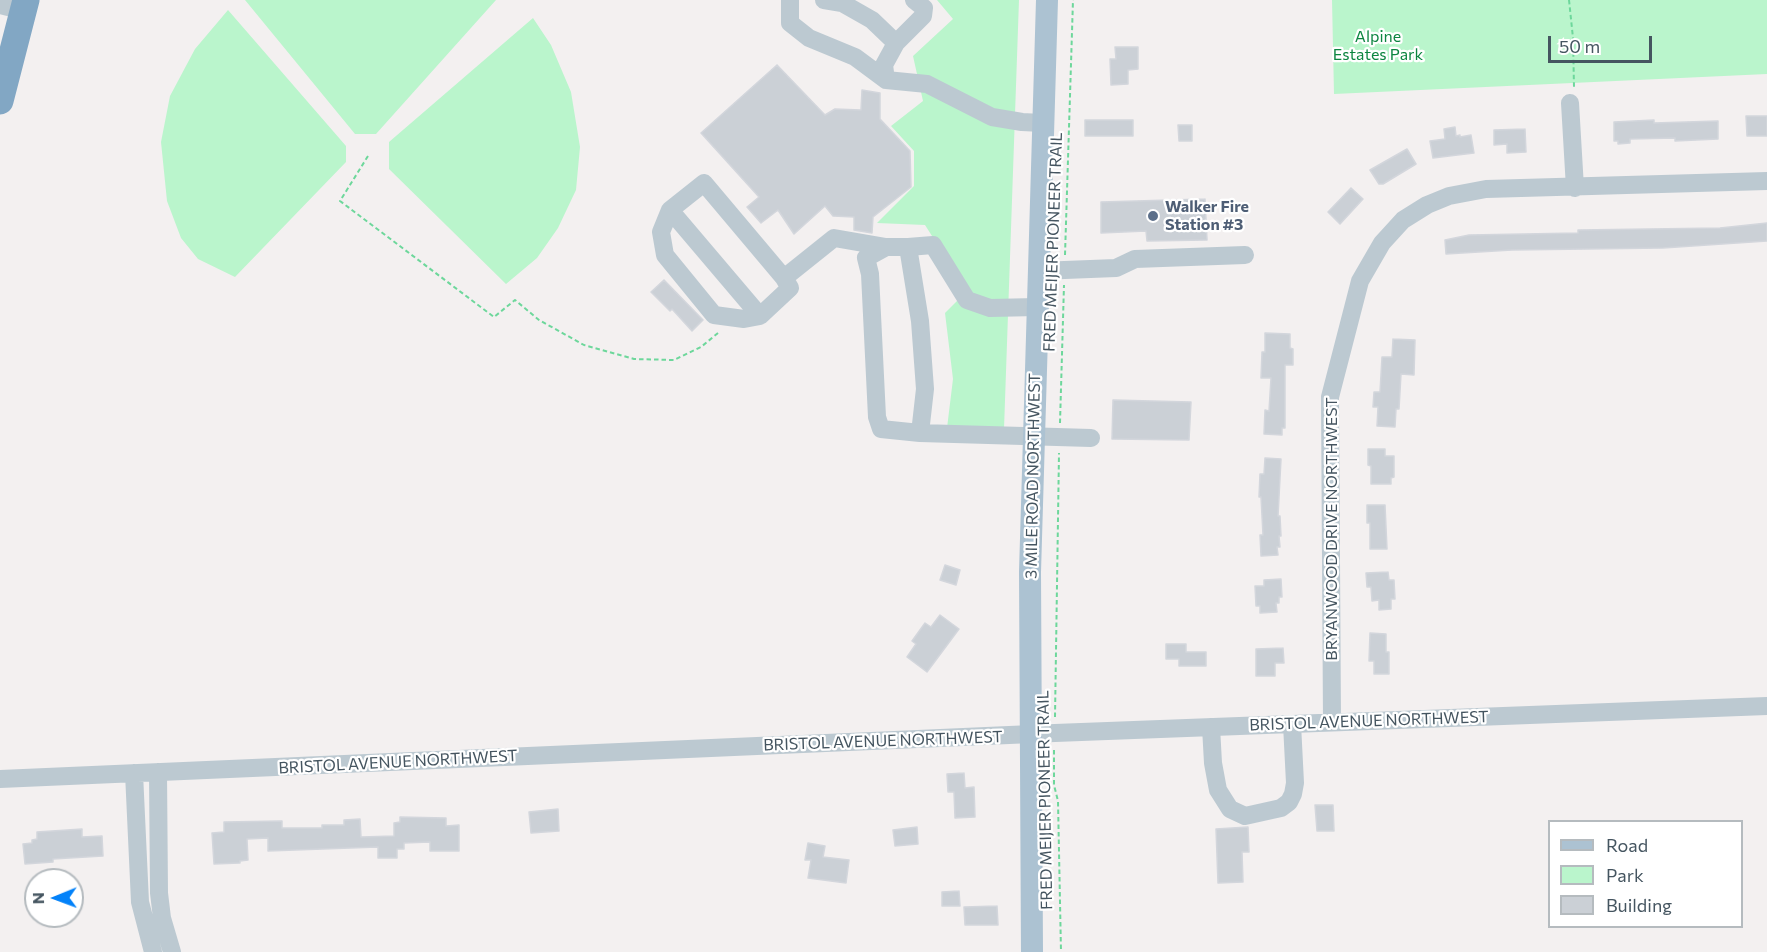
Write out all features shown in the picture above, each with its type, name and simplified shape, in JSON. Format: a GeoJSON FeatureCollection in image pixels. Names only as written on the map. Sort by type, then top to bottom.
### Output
{"type":"FeatureCollection","features":[{"type":"Feature","properties":{"kind":"highway"},"geometry":{"type":"LineString","coordinates":[[0,101],[17,5]]}},
{"type":"Feature","properties":{"kind":"main road","name":"3 MILE ROAD NORTHWEST"},"geometry":{"type":"LineString","coordinates":[[1032,952],[1030,572],[1047,0]]}},
{"type":"Feature","properties":{"kind":"street"},"geometry":{"type":"LineString","coordinates":[[790,0],[790,23],[810,38],[855,57],[886,80],[927,84],[992,117],[1042,123]]}},
{"type":"Feature","properties":{"kind":"street"},"geometry":{"type":"LineString","coordinates":[[824,0],[842,3],[872,20],[896,43]]}},
{"type":"Feature","properties":{"kind":"street"},"geometry":{"type":"LineString","coordinates":[[886,80],[884,65],[896,43],[923,16],[924,8],[914,0]]}},
{"type":"Feature","properties":{"kind":"street"},"geometry":{"type":"LineString","coordinates":[[1570,103],[1575,188]]}},
{"type":"Feature","properties":{"kind":"street","name":"BRYANWOOD DRIVE NORTHWEST"},"geometry":{"type":"LineString","coordinates":[[1332,722],[1330,397],[1360,281],[1382,243],[1403,220],[1427,205],[1449,196],[1486,189],[1767,181]]}},
{"type":"Feature","properties":{"kind":"street"},"geometry":{"type":"LineString","coordinates":[[704,183],[790,288],[760,316],[744,319],[725,317],[714,315],[665,255],[661,232],[670,210],[704,183]]}},
{"type":"Feature","properties":{"kind":"street"},"geometry":{"type":"LineString","coordinates":[[670,210],[760,316]]}},
{"type":"Feature","properties":{"kind":"street"},"geometry":{"type":"LineString","coordinates":[[784,278],[834,237],[886,247],[933,245],[967,300],[990,308],[1037,307]]}},
{"type":"Feature","properties":{"kind":"street"},"geometry":{"type":"LineString","coordinates":[[886,247],[866,258],[870,274],[877,417],[881,429],[920,433],[1091,438]]}},
{"type":"Feature","properties":{"kind":"street"},"geometry":{"type":"LineString","coordinates":[[908,247],[920,321],[925,389],[920,433]]}},
{"type":"Feature","properties":{"kind":"street"},"geometry":{"type":"LineString","coordinates":[[1039,271],[1116,268],[1135,259],[1245,255]]}},
{"type":"Feature","properties":{"kind":"street","name":"BRISTOL AVENUE NORTHWEST"},"geometry":{"type":"LineString","coordinates":[[0,779],[1054,733],[1767,706]]}},
{"type":"Feature","properties":{"kind":"street"},"geometry":{"type":"LineString","coordinates":[[1211,727],[1213,763],[1218,790],[1230,809],[1245,816],[1281,808],[1289,802],[1295,783],[1292,724]]}},
{"type":"Feature","properties":{"kind":"street"},"geometry":{"type":"LineString","coordinates":[[158,772],[159,893],[162,918],[172,952]]}},
{"type":"Feature","properties":{"kind":"street"},"geometry":{"type":"LineString","coordinates":[[134,773],[140,902],[153,952]]}},
{"type":"Feature","properties":{"kind":"path","name":"FRED MEIJER PIONEER TRAIL"},"geometry":{"type":"LineString","coordinates":[[1060,952],[1058,801],[1054,785],[1054,733],[1059,437],[1073,0]]}},
{"type":"Feature","properties":{"kind":"path"},"geometry":{"type":"LineString","coordinates":[[1569,0],[1574,85],[1570,103]]}},
{"type":"Feature","properties":{"kind":"path"},"geometry":{"type":"LineString","coordinates":[[368,156],[340,201],[494,317],[515,300],[539,320],[585,345],[634,358],[674,360],[701,347],[719,332],[725,317]]}},
{"type":"Feature","properties":{"kind":"green space"},"geometry":{"type":"Polygon","coordinates":[[[245,0],[496,0],[376,134],[355,134],[245,0]]]}},
{"type":"Feature","properties":{"kind":"green space"},"geometry":{"type":"Polygon","coordinates":[[[937,0],[1019,0],[1004,429],[947,428],[953,379],[945,313],[967,291],[925,225],[877,223],[914,186],[914,151],[891,126],[923,101],[913,56],[953,19],[937,0]]]}},
{"type":"Feature","properties":{"kind":"green space","name":"Alpine Estates Park"},"geometry":{"type":"Polygon","coordinates":[[[1332,0],[1767,0],[1767,74],[1334,94],[1332,0]]]}},
{"type":"Feature","properties":{"kind":"green space"},"geometry":{"type":"Polygon","coordinates":[[[228,10],[346,146],[346,162],[235,277],[198,259],[181,238],[167,201],[161,142],[170,96],[195,49],[228,10]]]}},
{"type":"Feature","properties":{"kind":"green space"},"geometry":{"type":"Polygon","coordinates":[[[533,18],[551,45],[571,92],[580,147],[576,190],[558,228],[537,258],[506,284],[389,169],[389,142],[533,18]]]}},
{"type":"Feature","properties":{"kind":"building"},"geometry":{"type":"Polygon","coordinates":[[[1115,47],[1138,47],[1138,69],[1128,70],[1128,84],[1111,85],[1110,59],[1116,59],[1115,47]]]}},
{"type":"Feature","properties":{"kind":"building"},"geometry":{"type":"Polygon","coordinates":[[[777,65],[825,115],[835,109],[861,110],[862,90],[880,93],[880,119],[910,151],[911,187],[873,217],[872,233],[854,230],[854,217],[833,216],[825,206],[794,234],[778,210],[761,223],[747,207],[759,197],[701,133],[777,65]]]}},
{"type":"Feature","properties":{"kind":"building"},"geometry":{"type":"Polygon","coordinates":[[[1746,116],[1767,116],[1767,136],[1747,136],[1746,116]]]}},
{"type":"Feature","properties":{"kind":"building"},"geometry":{"type":"Polygon","coordinates":[[[1085,120],[1133,120],[1133,136],[1085,136],[1085,120]]]}},
{"type":"Feature","properties":{"kind":"building"},"geometry":{"type":"Polygon","coordinates":[[[1654,120],[1654,123],[1718,121],[1718,139],[1675,141],[1675,138],[1630,139],[1630,143],[1618,144],[1618,141],[1614,141],[1614,122],[1654,120]]]}},
{"type":"Feature","properties":{"kind":"building"},"geometry":{"type":"Polygon","coordinates":[[[1178,125],[1192,125],[1192,141],[1179,141],[1178,125]]]}},
{"type":"Feature","properties":{"kind":"building"},"geometry":{"type":"Polygon","coordinates":[[[1455,127],[1456,136],[1471,135],[1474,153],[1433,158],[1430,141],[1445,139],[1444,129],[1455,127]]]}},
{"type":"Feature","properties":{"kind":"building"},"geometry":{"type":"Polygon","coordinates":[[[1525,129],[1526,152],[1507,153],[1507,144],[1494,145],[1494,130],[1525,129]]]}},
{"type":"Feature","properties":{"kind":"building"},"geometry":{"type":"Polygon","coordinates":[[[1407,149],[1416,164],[1383,184],[1379,184],[1370,170],[1407,149]]]}},
{"type":"Feature","properties":{"kind":"building"},"geometry":{"type":"Polygon","coordinates":[[[1351,188],[1363,199],[1340,224],[1328,212],[1351,188]]]}},
{"type":"Feature","properties":{"kind":"building","name":"Walker Fire Station #3"},"geometry":{"type":"Polygon","coordinates":[[[1205,199],[1207,240],[1147,241],[1146,231],[1101,233],[1101,202],[1205,199]]]}},
{"type":"Feature","properties":{"kind":"building"},"geometry":{"type":"Polygon","coordinates":[[[1767,223],[1767,241],[1663,248],[1512,250],[1446,254],[1445,240],[1469,235],[1578,233],[1578,230],[1720,228],[1767,223]]]}},
{"type":"Feature","properties":{"kind":"building"},"geometry":{"type":"Polygon","coordinates":[[[664,280],[703,320],[692,331],[672,309],[670,311],[651,292],[664,280]]]}},
{"type":"Feature","properties":{"kind":"building"},"geometry":{"type":"Polygon","coordinates":[[[1265,333],[1290,334],[1290,348],[1293,349],[1293,365],[1285,365],[1285,428],[1282,428],[1282,435],[1264,434],[1265,410],[1269,411],[1271,378],[1261,378],[1265,333]]]}},
{"type":"Feature","properties":{"kind":"building"},"geometry":{"type":"Polygon","coordinates":[[[1393,339],[1415,340],[1414,375],[1401,374],[1399,409],[1396,409],[1395,427],[1377,426],[1378,407],[1373,407],[1374,392],[1380,392],[1382,357],[1392,357],[1393,339]]]}},
{"type":"Feature","properties":{"kind":"building"},"geometry":{"type":"Polygon","coordinates":[[[1113,400],[1191,402],[1189,440],[1112,439],[1113,400]]]}},
{"type":"Feature","properties":{"kind":"building"},"geometry":{"type":"Polygon","coordinates":[[[1368,449],[1385,449],[1385,456],[1394,456],[1394,477],[1391,478],[1391,484],[1371,484],[1368,449]]]}},
{"type":"Feature","properties":{"kind":"building"},"geometry":{"type":"Polygon","coordinates":[[[1265,458],[1281,459],[1278,516],[1280,516],[1281,536],[1279,536],[1280,547],[1277,547],[1278,555],[1261,556],[1260,535],[1263,535],[1261,497],[1259,497],[1260,474],[1264,474],[1265,458]]]}},
{"type":"Feature","properties":{"kind":"building"},"geometry":{"type":"Polygon","coordinates":[[[1367,505],[1385,505],[1387,549],[1370,549],[1367,505]]]}},
{"type":"Feature","properties":{"kind":"building"},"geometry":{"type":"Polygon","coordinates":[[[945,565],[960,570],[956,585],[940,580],[945,565]]]}},
{"type":"Feature","properties":{"kind":"building"},"geometry":{"type":"Polygon","coordinates":[[[1388,572],[1389,580],[1394,580],[1395,599],[1391,599],[1391,609],[1379,610],[1379,600],[1372,601],[1371,587],[1367,587],[1366,573],[1388,572]]]}},
{"type":"Feature","properties":{"kind":"building"},"geometry":{"type":"Polygon","coordinates":[[[1281,579],[1282,597],[1279,597],[1279,603],[1276,603],[1277,612],[1260,613],[1260,606],[1256,606],[1255,586],[1264,586],[1264,580],[1281,579]]]}},
{"type":"Feature","properties":{"kind":"building"},"geometry":{"type":"Polygon","coordinates":[[[940,615],[959,629],[927,672],[907,657],[916,644],[912,641],[925,623],[931,627],[940,615]]]}},
{"type":"Feature","properties":{"kind":"building"},"geometry":{"type":"Polygon","coordinates":[[[1370,633],[1386,634],[1389,674],[1374,674],[1374,661],[1369,661],[1370,633]]]}},
{"type":"Feature","properties":{"kind":"building"},"geometry":{"type":"Polygon","coordinates":[[[1166,644],[1186,644],[1186,652],[1206,652],[1206,666],[1179,666],[1179,659],[1166,659],[1166,644]]]}},
{"type":"Feature","properties":{"kind":"building"},"geometry":{"type":"Polygon","coordinates":[[[1283,648],[1284,663],[1275,663],[1275,676],[1256,676],[1256,649],[1283,648]]]}},
{"type":"Feature","properties":{"kind":"building"},"geometry":{"type":"Polygon","coordinates":[[[964,773],[965,788],[974,787],[975,817],[955,818],[954,792],[948,792],[947,774],[964,773]]]}},
{"type":"Feature","properties":{"kind":"building"},"geometry":{"type":"Polygon","coordinates":[[[1315,805],[1333,805],[1334,831],[1317,831],[1315,805]]]}},
{"type":"Feature","properties":{"kind":"building"},"geometry":{"type":"Polygon","coordinates":[[[558,809],[559,831],[531,833],[529,812],[558,809]]]}},
{"type":"Feature","properties":{"kind":"building"},"geometry":{"type":"Polygon","coordinates":[[[400,817],[446,818],[446,826],[459,825],[459,851],[430,851],[430,842],[404,843],[404,849],[397,849],[397,858],[378,858],[378,847],[268,851],[268,838],[247,839],[248,860],[240,861],[240,863],[214,864],[212,833],[224,832],[224,822],[282,821],[282,828],[322,828],[322,825],[344,825],[344,820],[360,819],[361,837],[394,836],[394,823],[400,822],[400,817]]]}},
{"type":"Feature","properties":{"kind":"building"},"geometry":{"type":"Polygon","coordinates":[[[917,827],[918,844],[895,846],[893,830],[917,827]]]}},
{"type":"Feature","properties":{"kind":"building"},"geometry":{"type":"Polygon","coordinates":[[[1248,827],[1249,852],[1242,852],[1243,882],[1218,883],[1216,829],[1248,827]]]}},
{"type":"Feature","properties":{"kind":"building"},"geometry":{"type":"Polygon","coordinates":[[[82,829],[82,837],[102,836],[103,856],[53,859],[53,862],[25,864],[23,844],[32,843],[32,840],[37,839],[37,832],[82,829]]]}},
{"type":"Feature","properties":{"kind":"building"},"geometry":{"type":"Polygon","coordinates":[[[808,843],[825,846],[823,857],[849,860],[846,883],[808,878],[811,860],[805,860],[808,843]]]}},
{"type":"Feature","properties":{"kind":"building"},"geometry":{"type":"Polygon","coordinates":[[[959,891],[960,906],[942,906],[942,892],[959,891]]]}},
{"type":"Feature","properties":{"kind":"building"},"geometry":{"type":"Polygon","coordinates":[[[997,906],[998,925],[965,925],[964,907],[997,906]]]}},
{"type":"Feature","properties":{"kind":"place","name":"Walker Fire Station #3"},"geometry":{"type":"Point","coordinates":[1153,216]}}]}
